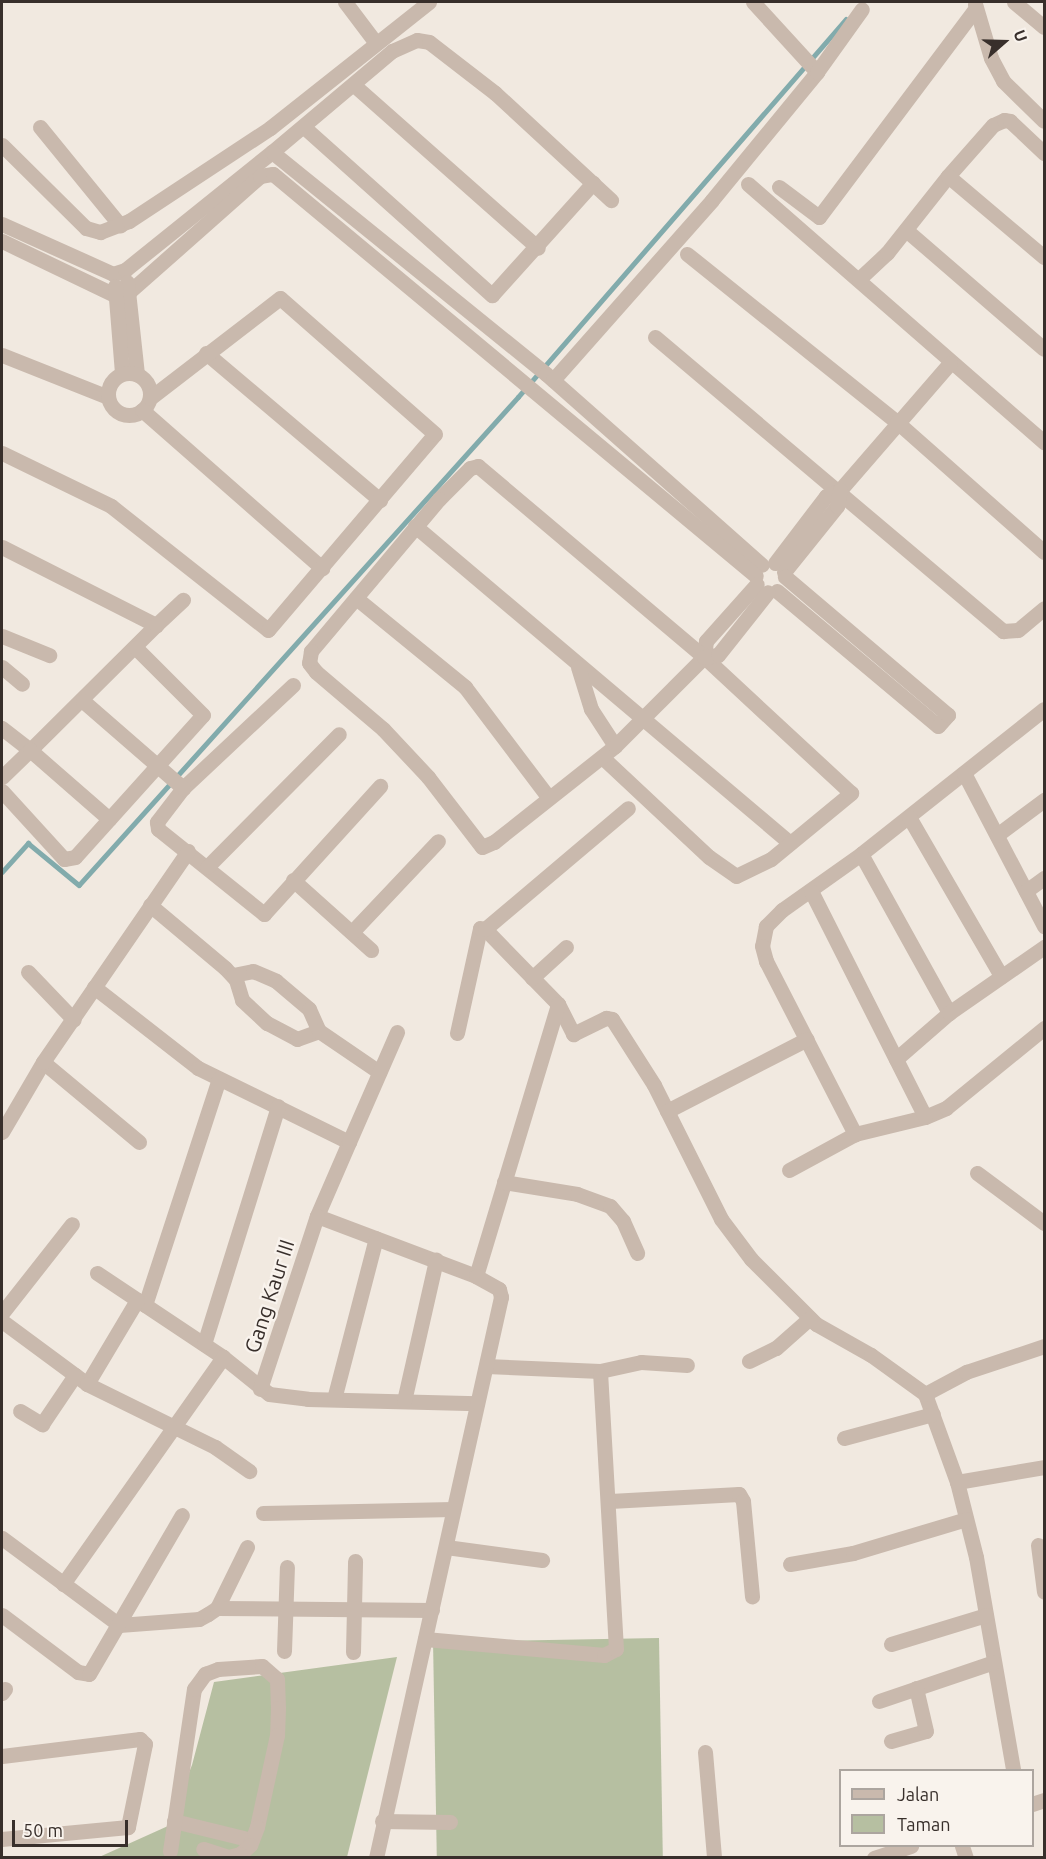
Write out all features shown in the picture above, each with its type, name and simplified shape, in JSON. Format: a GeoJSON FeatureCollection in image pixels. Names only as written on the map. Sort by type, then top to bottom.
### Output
{"type":"FeatureCollection","features":[{"type":"Feature","properties":{"kind":"street"},"geometry":{"type":"LineString","coordinates":[[345,2],[376,43]]}},
{"type":"Feature","properties":{"kind":"street"},"geometry":{"type":"LineString","coordinates":[[2,145],[86,228],[100,232],[120,225],[270,128],[429,2]]}},
{"type":"Feature","properties":{"kind":"street"},"geometry":{"type":"LineString","coordinates":[[753,2],[811,66]]}},
{"type":"Feature","properties":{"kind":"street"},"geometry":{"type":"LineString","coordinates":[[1014,2],[1044,27]]}},
{"type":"Feature","properties":{"kind":"street"},"geometry":{"type":"LineString","coordinates":[[975,5],[1003,81],[1044,121]]}},
{"type":"Feature","properties":{"kind":"street"},"geometry":{"type":"LineString","coordinates":[[779,188],[819,217],[975,5]]}},
{"type":"Feature","properties":{"kind":"street"},"geometry":{"type":"LineString","coordinates":[[550,377],[712,200],[811,66],[861,9]]}},
{"type":"Feature","properties":{"kind":"street"},"geometry":{"type":"LineString","coordinates":[[119,272],[305,128],[392,51],[417,40],[429,42],[495,93],[611,200]]}},
{"type":"Feature","properties":{"kind":"street"},"geometry":{"type":"LineString","coordinates":[[355,86],[538,248]]}},
{"type":"Feature","properties":{"kind":"street"},"geometry":{"type":"LineString","coordinates":[[859,279],[906,230],[993,124],[1004,120],[1010,121],[1044,153]]}},
{"type":"Feature","properties":{"kind":"street"},"geometry":{"type":"LineString","coordinates":[[40,127],[120,225]]}},
{"type":"Feature","properties":{"kind":"street"},"geometry":{"type":"LineString","coordinates":[[305,128],[492,296],[538,248],[593,183]]}},
{"type":"Feature","properties":{"kind":"street"},"geometry":{"type":"LineString","coordinates":[[123,294],[260,176],[273,174],[517,378],[771,578],[948,715],[938,726],[771,578],[550,377],[272,152]]}},
{"type":"Feature","properties":{"kind":"street"},"geometry":{"type":"LineString","coordinates":[[948,176],[1044,257]]}},
{"type":"Feature","properties":{"kind":"street"},"geometry":{"type":"LineString","coordinates":[[748,184],[859,279],[950,363],[1044,442]]}},
{"type":"Feature","properties":{"kind":"street"},"geometry":{"type":"LineString","coordinates":[[2,224],[119,272]]}},
{"type":"Feature","properties":{"kind":"street"},"geometry":{"type":"LineString","coordinates":[[906,230],[1044,349]]}},
{"type":"Feature","properties":{"kind":"street"},"geometry":{"type":"LineString","coordinates":[[2,241],[123,294]]}},
{"type":"Feature","properties":{"kind":"street"},"geometry":{"type":"LineString","coordinates":[[687,254],[897,422],[1044,552]]}},
{"type":"Feature","properties":{"kind":"street"},"geometry":{"type":"LineString","coordinates":[[119,272],[130,373]]}},
{"type":"Feature","properties":{"kind":"street"},"geometry":{"type":"LineString","coordinates":[[2,453],[111,506],[266,629],[271,629],[435,431],[280,298],[276,298],[146,404],[129,415],[115,410],[108,397],[111,382],[130,373]]}},
{"type":"Feature","properties":{"kind":"street"},"geometry":{"type":"LineString","coordinates":[[655,337],[840,490],[1003,631],[1022,628],[1044,608]]}},
{"type":"Feature","properties":{"kind":"street"},"geometry":{"type":"LineString","coordinates":[[206,353],[380,500]]}},
{"type":"Feature","properties":{"kind":"street"},"geometry":{"type":"LineString","coordinates":[[2,358],[108,397]]}},
{"type":"Feature","properties":{"kind":"street"},"geometry":{"type":"LineString","coordinates":[[517,378],[530,362]]}},
{"type":"Feature","properties":{"kind":"street"},"geometry":{"type":"LineString","coordinates":[[602,757],[709,857],[736,876],[771,859],[851,792],[704,657],[478,466],[466,472],[415,526],[311,651],[309,663],[383,729],[428,777],[479,845],[494,842],[615,746],[704,657],[718,654],[744,622],[771,578],[806,534],[826,496],[840,490],[950,363]]}},
{"type":"Feature","properties":{"kind":"street"},"geometry":{"type":"LineString","coordinates":[[130,373],[148,383],[146,404]]}},
{"type":"Feature","properties":{"kind":"street"},"geometry":{"type":"LineString","coordinates":[[146,404],[322,568]]}},
{"type":"Feature","properties":{"kind":"street"},"geometry":{"type":"LineString","coordinates":[[415,526],[641,721],[790,843]]}},
{"type":"Feature","properties":{"kind":"street"},"geometry":{"type":"LineString","coordinates":[[2,547],[156,625]]}},
{"type":"Feature","properties":{"kind":"street"},"geometry":{"type":"LineString","coordinates":[[704,657],[706,641],[732,612],[771,578]]}},
{"type":"Feature","properties":{"kind":"street"},"geometry":{"type":"LineString","coordinates":[[356,598],[465,687],[549,798]]}},
{"type":"Feature","properties":{"kind":"street"},"geometry":{"type":"LineString","coordinates":[[2,777],[83,701],[183,600]]}},
{"type":"Feature","properties":{"kind":"street"},"geometry":{"type":"LineString","coordinates":[[732,612],[744,622]]}},
{"type":"Feature","properties":{"kind":"street"},"geometry":{"type":"LineString","coordinates":[[2,636],[49,655]]}},
{"type":"Feature","properties":{"kind":"street"},"geometry":{"type":"LineString","coordinates":[[2,791],[64,859],[75,857],[109,819],[160,769],[203,713],[136,648]]}},
{"type":"Feature","properties":{"kind":"street"},"geometry":{"type":"LineString","coordinates":[[2,667],[22,684]]}},
{"type":"Feature","properties":{"kind":"street"},"geometry":{"type":"LineString","coordinates":[[578,667],[591,709],[615,746]]}},
{"type":"Feature","properties":{"kind":"street"},"geometry":{"type":"LineString","coordinates":[[293,685],[180,785],[156,825],[263,914],[380,786]]}},
{"type":"Feature","properties":{"kind":"street"},"geometry":{"type":"LineString","coordinates":[[83,701],[180,785]]}},
{"type":"Feature","properties":{"kind":"street"},"geometry":{"type":"LineString","coordinates":[[855,1134],[765,961],[762,946],[769,921],[909,817],[1044,709]]}},
{"type":"Feature","properties":{"kind":"street"},"geometry":{"type":"LineString","coordinates":[[2,728],[109,819]]}},
{"type":"Feature","properties":{"kind":"street"},"geometry":{"type":"LineString","coordinates":[[207,867],[339,734]]}},
{"type":"Feature","properties":{"kind":"street"},"geometry":{"type":"LineString","coordinates":[[964,773],[1044,926]]}},
{"type":"Feature","properties":{"kind":"street"},"geometry":{"type":"LineString","coordinates":[[997,835],[1044,800]]}},
{"type":"Feature","properties":{"kind":"street"},"geometry":{"type":"LineString","coordinates":[[457,1033],[479,930],[485,929],[628,808]]}},
{"type":"Feature","properties":{"kind":"street"},"geometry":{"type":"LineString","coordinates":[[909,817],[1001,976]]}},
{"type":"Feature","properties":{"kind":"street"},"geometry":{"type":"LineString","coordinates":[[352,932],[438,841]]}},
{"type":"Feature","properties":{"kind":"street"},"geometry":{"type":"LineString","coordinates":[[2,1132],[43,1062],[188,851]]}},
{"type":"Feature","properties":{"kind":"street"},"geometry":{"type":"LineString","coordinates":[[861,854],[949,1013]]}},
{"type":"Feature","properties":{"kind":"street"},"geometry":{"type":"LineString","coordinates":[[1026,891],[1044,878]]}},
{"type":"Feature","properties":{"kind":"street"},"geometry":{"type":"LineString","coordinates":[[293,880],[371,951]]}},
{"type":"Feature","properties":{"kind":"street"},"geometry":{"type":"LineString","coordinates":[[812,891],[925,1117]]}},
{"type":"Feature","properties":{"kind":"street"},"geometry":{"type":"LineString","coordinates":[[150,905],[233,975],[242,1000],[267,1023],[297,1039],[319,1031]]}},
{"type":"Feature","properties":{"kind":"street"},"geometry":{"type":"LineString","coordinates":[[485,929],[558,1004],[573,1034],[606,1018],[612,1019],[667,1111],[721,1219],[751,1259],[810,1318],[925,1394],[957,1482],[966,1519],[986,1615],[1013,1769]]}},
{"type":"Feature","properties":{"kind":"street"},"geometry":{"type":"LineString","coordinates":[[532,978],[566,947]]}},
{"type":"Feature","properties":{"kind":"street"},"geometry":{"type":"LineString","coordinates":[[896,1059],[949,1013],[1044,947]]}},
{"type":"Feature","properties":{"kind":"street"},"geometry":{"type":"LineString","coordinates":[[233,975],[254,971],[276,981],[309,1009],[319,1031],[379,1072]]}},
{"type":"Feature","properties":{"kind":"street"},"geometry":{"type":"LineString","coordinates":[[28,972],[74,1020]]}},
{"type":"Feature","properties":{"kind":"street"},"geometry":{"type":"LineString","coordinates":[[94,987],[198,1068],[349,1142]]}},
{"type":"Feature","properties":{"kind":"street"},"geometry":{"type":"LineString","coordinates":[[477,1276],[558,1004]]}},
{"type":"Feature","properties":{"kind":"street"},"geometry":{"type":"LineString","coordinates":[[789,1170],[855,1134],[925,1117],[954,1102],[1044,1028]]}},
{"type":"Feature","properties":{"kind":"street","name":"Gang Kaur III"},"geometry":{"type":"LineString","coordinates":[[260,1389],[317,1215],[398,1032]]}},
{"type":"Feature","properties":{"kind":"street"},"geometry":{"type":"LineString","coordinates":[[667,1111],[807,1039]]}},
{"type":"Feature","properties":{"kind":"street"},"geometry":{"type":"LineString","coordinates":[[43,1062],[139,1142]]}},
{"type":"Feature","properties":{"kind":"street"},"geometry":{"type":"LineString","coordinates":[[20,1411],[42,1424],[81,1379],[141,1302],[219,1079]]}},
{"type":"Feature","properties":{"kind":"street"},"geometry":{"type":"LineString","coordinates":[[204,1344],[278,1106]]}},
{"type":"Feature","properties":{"kind":"street"},"geometry":{"type":"LineString","coordinates":[[977,1173],[1044,1224]]}},
{"type":"Feature","properties":{"kind":"street"},"geometry":{"type":"LineString","coordinates":[[504,1182],[577,1194],[610,1206],[623,1221],[637,1253]]}},
{"type":"Feature","properties":{"kind":"street"},"geometry":{"type":"LineString","coordinates":[[317,1215],[477,1276],[501,1294],[432,1610],[382,1821],[376,1857]]}},
{"type":"Feature","properties":{"kind":"street"},"geometry":{"type":"LineString","coordinates":[[2,1313],[72,1224]]}},
{"type":"Feature","properties":{"kind":"street"},"geometry":{"type":"LineString","coordinates":[[334,1399],[375,1238]]}},
{"type":"Feature","properties":{"kind":"street"},"geometry":{"type":"LineString","coordinates":[[404,1401],[436,1260]]}},
{"type":"Feature","properties":{"kind":"street"},"geometry":{"type":"LineString","coordinates":[[97,1273],[204,1344],[260,1389],[284,1397],[477,1403]]}},
{"type":"Feature","properties":{"kind":"street"},"geometry":{"type":"LineString","coordinates":[[749,1361],[776,1348],[810,1318]]}},
{"type":"Feature","properties":{"kind":"street"},"geometry":{"type":"LineString","coordinates":[[2,1321],[81,1379],[215,1447],[249,1471]]}},
{"type":"Feature","properties":{"kind":"street"},"geometry":{"type":"LineString","coordinates":[[925,1394],[966,1372],[1044,1346]]}},
{"type":"Feature","properties":{"kind":"street"},"geometry":{"type":"LineString","coordinates":[[63,1584],[177,1428],[223,1358]]}},
{"type":"Feature","properties":{"kind":"street"},"geometry":{"type":"LineString","coordinates":[[486,1366],[600,1371],[641,1362],[687,1365]]}},
{"type":"Feature","properties":{"kind":"street"},"geometry":{"type":"LineString","coordinates":[[425,1640],[611,1653],[618,1646],[600,1371]]}},
{"type":"Feature","properties":{"kind":"street"},"geometry":{"type":"LineString","coordinates":[[844,1438],[933,1414]]}},
{"type":"Feature","properties":{"kind":"street"},"geometry":{"type":"LineString","coordinates":[[957,1482],[1044,1467]]}},
{"type":"Feature","properties":{"kind":"street"},"geometry":{"type":"LineString","coordinates":[[610,1501],[739,1494],[743,1501],[752,1597]]}},
{"type":"Feature","properties":{"kind":"street"},"geometry":{"type":"LineString","coordinates":[[263,1513],[453,1509]]}},
{"type":"Feature","properties":{"kind":"street"},"geometry":{"type":"LineString","coordinates":[[2,1615],[85,1675],[96,1666],[145,1572],[182,1515]]}},
{"type":"Feature","properties":{"kind":"street"},"geometry":{"type":"LineString","coordinates":[[790,1564],[853,1553],[966,1519]]}},
{"type":"Feature","properties":{"kind":"street"},"geometry":{"type":"LineString","coordinates":[[2,1538],[119,1624],[199,1619],[217,1608],[355,1607],[432,1610]]}},
{"type":"Feature","properties":{"kind":"street"},"geometry":{"type":"LineString","coordinates":[[1038,1545],[1044,1592]]}},
{"type":"Feature","properties":{"kind":"street"},"geometry":{"type":"LineString","coordinates":[[217,1608],[247,1547]]}},
{"type":"Feature","properties":{"kind":"street"},"geometry":{"type":"LineString","coordinates":[[446,1547],[542,1560]]}},
{"type":"Feature","properties":{"kind":"street"},"geometry":{"type":"LineString","coordinates":[[353,1652],[355,1560]]}},
{"type":"Feature","properties":{"kind":"street"},"geometry":{"type":"LineString","coordinates":[[284,1651],[287,1567]]}},
{"type":"Feature","properties":{"kind":"street"},"geometry":{"type":"LineString","coordinates":[[891,1644],[986,1615]]}},
{"type":"Feature","properties":{"kind":"street"},"geometry":{"type":"LineString","coordinates":[[879,1701],[994,1662]]}},
{"type":"Feature","properties":{"kind":"street"},"geometry":{"type":"LineString","coordinates":[[170,1851],[189,1713],[198,1681],[218,1669],[262,1666],[277,1679],[277,1735],[252,1840],[240,1854],[228,1857],[202,1853],[204,1830]]}},
{"type":"Feature","properties":{"kind":"street"},"geometry":{"type":"LineString","coordinates":[[891,1741],[926,1731],[916,1688]]}},
{"type":"Feature","properties":{"kind":"street"},"geometry":{"type":"LineString","coordinates":[[2,1756],[140,1738],[145,1744],[129,1826],[2,1839]]}},
{"type":"Feature","properties":{"kind":"street"},"geometry":{"type":"LineString","coordinates":[[705,1752],[714,1857]]}},
{"type":"Feature","properties":{"kind":"street"},"geometry":{"type":"LineString","coordinates":[[174,1821],[252,1840]]}},
{"type":"Feature","properties":{"kind":"street"},"geometry":{"type":"LineString","coordinates":[[382,1821],[450,1822]]}},
{"type":"Feature","properties":{"kind":"street"},"geometry":{"type":"LineString","coordinates":[[874,1857],[905,1847]]}},
{"type":"Feature","properties":{"kind":"green space"},"geometry":{"type":"Polygon","coordinates":[[[659,1638],[663,1857],[437,1858],[433,1642],[659,1638]]]}},
{"type":"Feature","properties":{"kind":"green space"},"geometry":{"type":"Polygon","coordinates":[[[397,1657],[347,1857],[97,1858],[168,1826],[192,1765],[214,1682],[397,1657]]]}},
{"type":"Feature","properties":{"kind":"waterway"},"geometry":{"type":"LineString","coordinates":[[2,872],[28,843],[79,885],[518,397],[846,19]]}}]}
